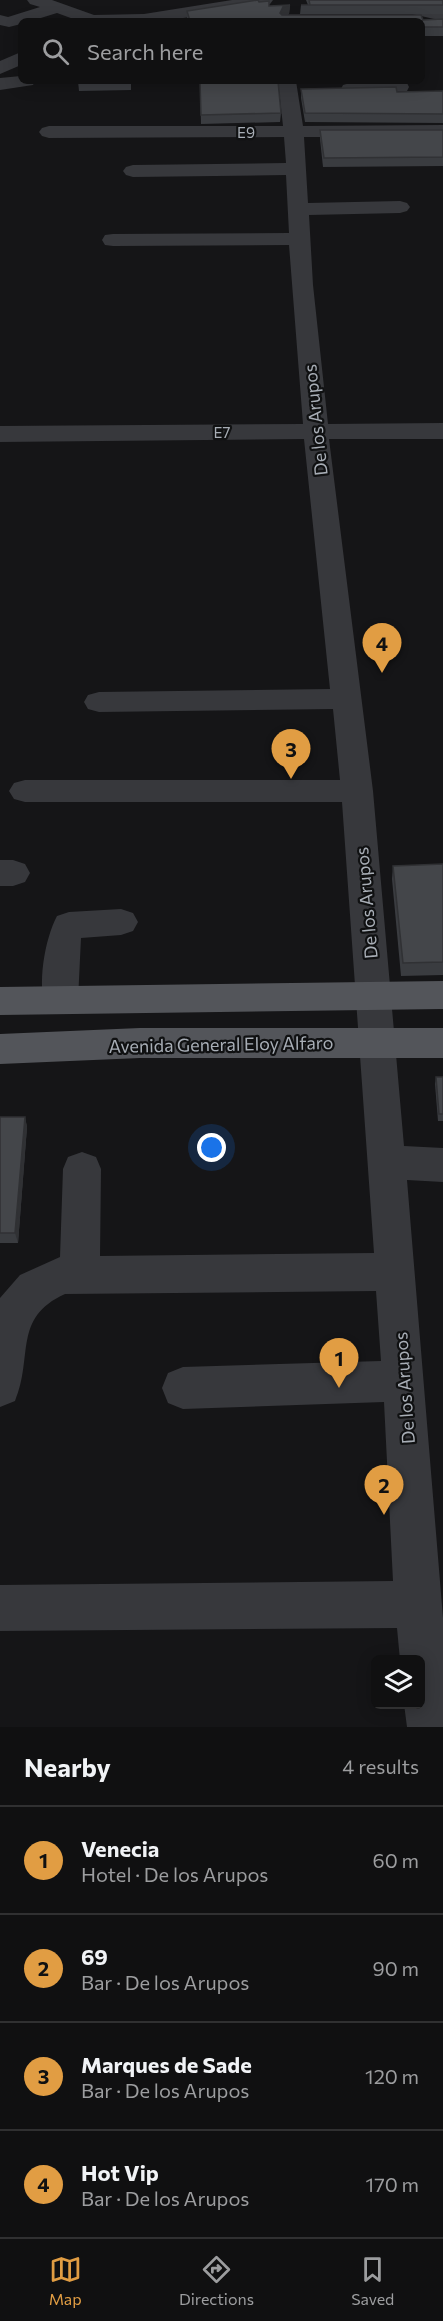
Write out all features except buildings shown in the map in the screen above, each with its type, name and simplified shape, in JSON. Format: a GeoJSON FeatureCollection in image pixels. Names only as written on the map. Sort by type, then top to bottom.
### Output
{"type":"FeatureCollection","features":[{"type":"Feature","properties":{"kind":"main road"},"geometry":{"type":"LineString","coordinates":[[0,1001],[443,995]]}},
{"type":"Feature","properties":{"kind":"main road","name":"Avenida General Eloy Alfaro"},"geometry":{"type":"LineString","coordinates":[[0,1049],[140,1043],[443,1043]]}},
{"type":"Feature","properties":{"kind":"street"},"geometry":{"type":"LineString","coordinates":[[36,0],[83,18]]}},
{"type":"Feature","properties":{"kind":"street"},"geometry":{"type":"LineString","coordinates":[[151,18],[264,0]]}},
{"type":"Feature","properties":{"kind":"street"},"geometry":{"type":"LineString","coordinates":[[372,2],[425,10]]}},
{"type":"Feature","properties":{"kind":"street"},"geometry":{"type":"LineString","coordinates":[[372,2],[425,10],[443,19]]}},
{"type":"Feature","properties":{"kind":"street"},"geometry":{"type":"LineString","coordinates":[[22,18],[56,8]]}},
{"type":"Feature","properties":{"kind":"street"},"geometry":{"type":"LineString","coordinates":[[0,20],[9,22],[18,19]]}},
{"type":"Feature","properties":{"kind":"street"},"geometry":{"type":"LineString","coordinates":[[425,19],[443,19]]}},
{"type":"Feature","properties":{"kind":"street"},"geometry":{"type":"LineString","coordinates":[[0,69],[18,59]]}},
{"type":"Feature","properties":{"kind":"street"},"geometry":{"type":"LineString","coordinates":[[0,84],[18,82]]}},
{"type":"Feature","properties":{"kind":"street","name":"De los Arupos"},"geometry":{"type":"LineString","coordinates":[[295,87],[294,132],[300,238],[316,432],[357,791],[404,1380],[418,1604],[431,1727]]}},
{"type":"Feature","properties":{"kind":"street"},"geometry":{"type":"LineString","coordinates":[[332,90],[400,87]]}},
{"type":"Feature","properties":{"kind":"street","name":"E9"},"geometry":{"type":"LineString","coordinates":[[49,132],[443,131]]}},
{"type":"Feature","properties":{"kind":"street"},"geometry":{"type":"LineString","coordinates":[[133,171],[296,169]]}},
{"type":"Feature","properties":{"kind":"street"},"geometry":{"type":"LineString","coordinates":[[300,209],[400,207]]}},
{"type":"Feature","properties":{"kind":"street"},"geometry":{"type":"LineString","coordinates":[[113,240],[300,238]]}},
{"type":"Feature","properties":{"kind":"street","name":"E7"},"geometry":{"type":"LineString","coordinates":[[0,434],[443,431]]}},
{"type":"Feature","properties":{"kind":"street"},"geometry":{"type":"LineString","coordinates":[[99,702],[346,699]]}},
{"type":"Feature","properties":{"kind":"street"},"geometry":{"type":"LineString","coordinates":[[25,791],[357,791]]}},
{"type":"Feature","properties":{"kind":"street"},"geometry":{"type":"LineString","coordinates":[[60,1000],[63,935],[69,925],[121,921]]}},
{"type":"Feature","properties":{"kind":"street"},"geometry":{"type":"LineString","coordinates":[[387,1162],[443,1165]]}},
{"type":"Feature","properties":{"kind":"street"},"geometry":{"type":"LineString","coordinates":[[80,1274],[82,1169]]}},
{"type":"Feature","properties":{"kind":"street"},"geometry":{"type":"LineString","coordinates":[[0,1386],[10,1317],[34,1288],[63,1275],[395,1272]]}},
{"type":"Feature","properties":{"kind":"street"},"geometry":{"type":"LineString","coordinates":[[183,1388],[353,1384],[404,1380]]}},
{"type":"Feature","properties":{"kind":"street"},"geometry":{"type":"LineString","coordinates":[[0,1608],[418,1604]]}},
{"type":"Feature","properties":{"kind":"place","name":"Hot Vip"},"geometry":{"type":"Point","coordinates":[382,673]}},
{"type":"Feature","properties":{"kind":"place","name":"Marques de Sade"},"geometry":{"type":"Point","coordinates":[291,779]}},
{"type":"Feature","properties":{"kind":"place","name":"Venecia"},"geometry":{"type":"Point","coordinates":[339,1388]}},
{"type":"Feature","properties":{"kind":"place","name":"69"},"geometry":{"type":"Point","coordinates":[384,1515]}}]}
